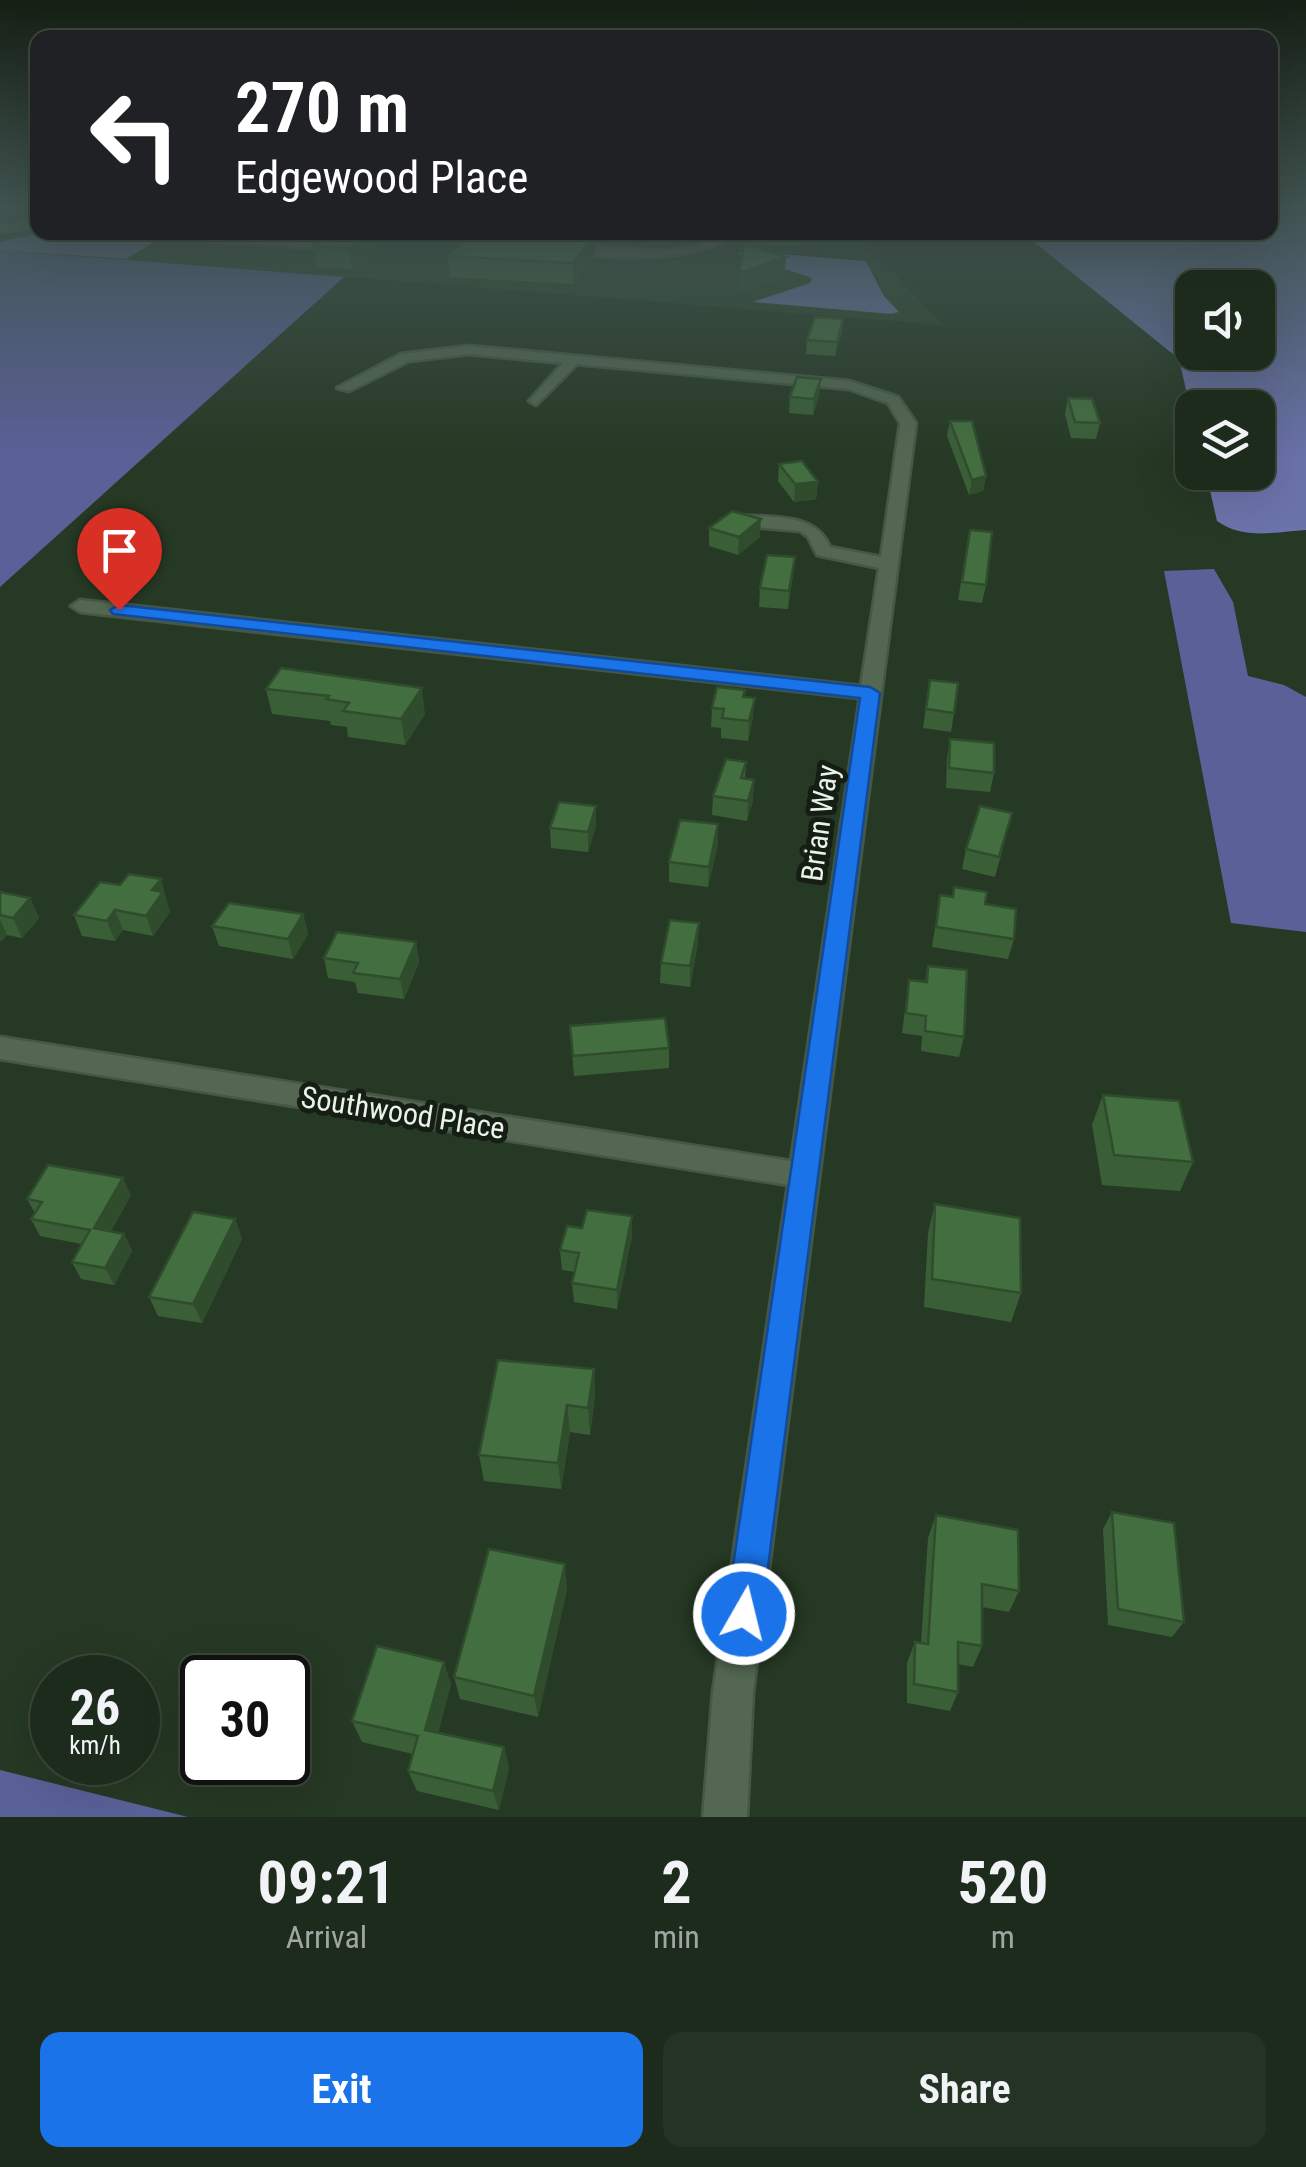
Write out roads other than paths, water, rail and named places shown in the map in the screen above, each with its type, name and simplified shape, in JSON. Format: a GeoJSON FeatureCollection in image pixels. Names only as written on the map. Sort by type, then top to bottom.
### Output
{"type":"FeatureCollection","features":[{"type":"Feature","properties":{"kind":"street","name":"Brian Way"},"geometry":{"type":"LineString","coordinates":[[344,388],[390,362],[436,352],[833,383],[891,398],[906,414],[908,423],[806,1176],[732,1692],[725,1817]]}},
{"type":"Feature","properties":{"kind":"street"},"geometry":{"type":"LineString","coordinates":[[536,401],[572,360]]}},
{"type":"Feature","properties":{"kind":"street"},"geometry":{"type":"LineString","coordinates":[[731,520],[805,526],[816,534],[823,551],[888,564]]}},
{"type":"Feature","properties":{"kind":"street"},"geometry":{"type":"LineString","coordinates":[[80,606],[870,693]]}},
{"type":"Feature","properties":{"kind":"street","name":"Southwood Place"},"geometry":{"type":"LineString","coordinates":[[0,1048],[806,1176]]}}]}
